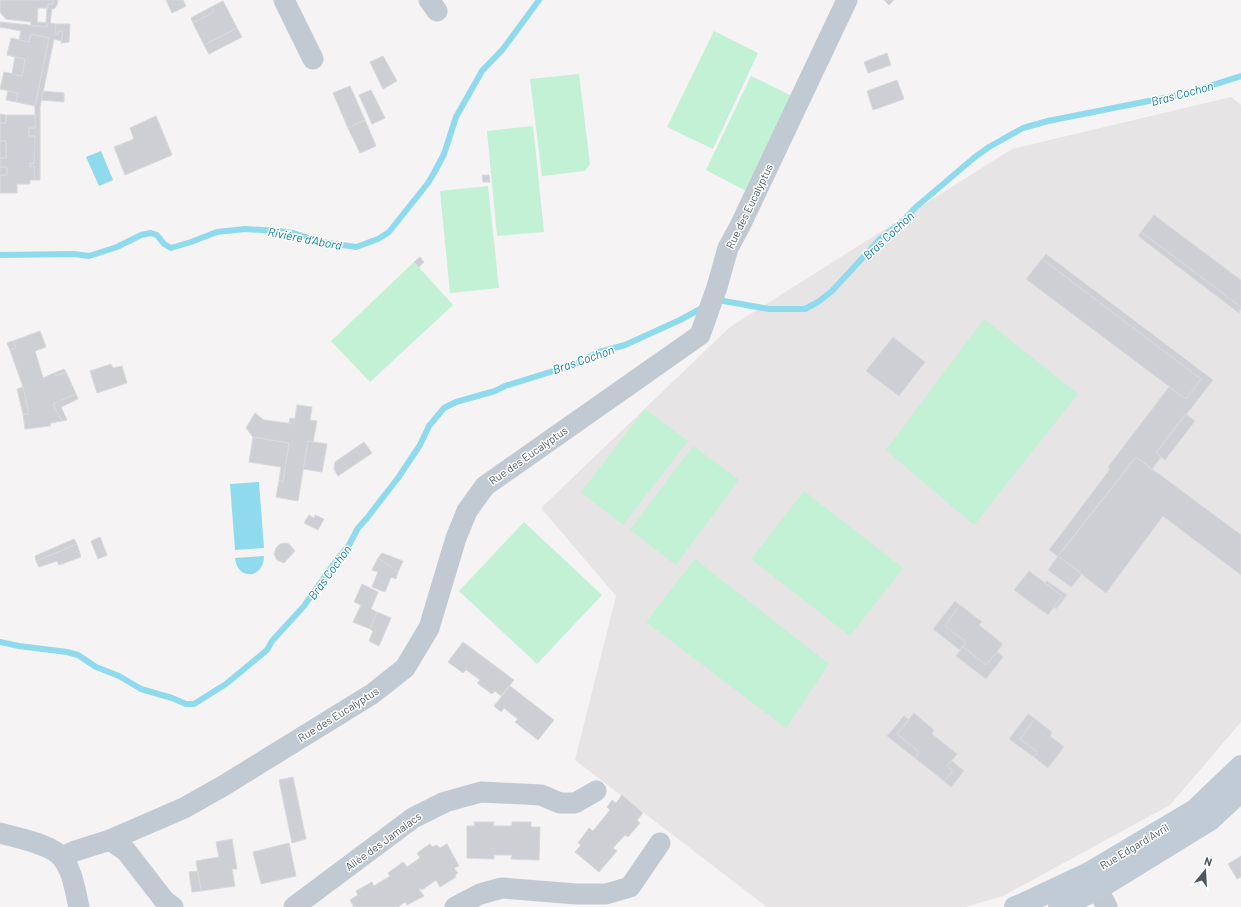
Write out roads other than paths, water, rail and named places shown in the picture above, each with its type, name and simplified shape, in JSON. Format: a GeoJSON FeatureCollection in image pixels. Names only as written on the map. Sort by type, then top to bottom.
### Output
{"type":"FeatureCollection","features":[{"type":"Feature","properties":{"kind":"street"},"geometry":{"type":"LineString","coordinates":[[284,0],[313,58]]}},
{"type":"Feature","properties":{"kind":"street","name":"Rue des Eucalyptus"},"geometry":{"type":"LineString","coordinates":[[62,857],[75,851],[110,840],[184,808],[223,786],[372,694],[405,668],[429,628],[456,538],[467,511],[485,486],[700,335],[717,287],[728,248],[740,226],[847,0]]}},
{"type":"Feature","properties":{"kind":"street","name":"Rue Edgard Avril"},"geometry":{"type":"LineString","coordinates":[[1015,907],[1023,904],[1098,890],[1196,810],[1241,766]]}},
{"type":"Feature","properties":{"kind":"street","name":"Allée des Jamalacs"},"geometry":{"type":"LineString","coordinates":[[294,907],[413,818],[445,802],[481,792],[541,796],[560,802],[575,803],[596,791]]}},
{"type":"Feature","properties":{"kind":"street","name":"Rue Edgard Avril"},"geometry":{"type":"LineString","coordinates":[[1060,907],[1098,890],[1210,820],[1241,791]]}},
{"type":"Feature","properties":{"kind":"street"},"geometry":{"type":"LineString","coordinates":[[0,833],[44,845],[62,857],[71,874],[79,907]]}},
{"type":"Feature","properties":{"kind":"street"},"geometry":{"type":"LineString","coordinates":[[110,840],[126,851],[164,900],[173,907]]}},
{"type":"Feature","properties":{"kind":"street"},"geometry":{"type":"LineString","coordinates":[[455,907],[480,894],[502,888],[576,894],[606,894],[630,888],[660,843]]}},
{"type":"Feature","properties":{"kind":"water"},"geometry":{"type":"Polygon","coordinates":[[[101,151],[113,180],[99,186],[86,157],[101,151]]]}},
{"type":"Feature","properties":{"kind":"water"},"geometry":{"type":"Polygon","coordinates":[[[259,482],[264,548],[235,550],[230,484],[259,482]]]}},
{"type":"Feature","properties":{"kind":"water"},"geometry":{"type":"Polygon","coordinates":[[[264,556],[263,564],[260,569],[255,573],[250,574],[245,574],[240,571],[235,558],[264,556]]]}},
{"type":"Feature","properties":{"kind":"waterway","name":"Rivière d'Abord"},"geometry":{"type":"LineString","coordinates":[[0,255],[74,254],[89,256],[117,247],[141,235],[151,233],[157,235],[164,244],[171,248],[217,232],[245,229],[293,233],[322,242],[356,247],[378,239],[389,232],[428,183],[444,154],[456,117],[482,71],[503,49],[539,0]]}},
{"type":"Feature","properties":{"kind":"waterway","name":"Bras Cochon"},"geometry":{"type":"LineString","coordinates":[[716,301],[718,300],[769,309],[805,309],[818,302],[832,291],[880,239],[901,223],[916,207],[975,157],[989,147],[1023,128],[1048,121],[1184,94],[1241,76]]}},
{"type":"Feature","properties":{"kind":"waterway","name":"Bras Cochon"},"geometry":{"type":"LineString","coordinates":[[0,642],[78,655],[96,667],[119,676],[141,689],[172,698],[186,704],[194,704],[226,684],[267,650],[272,641],[304,606],[349,545],[358,528],[398,478],[420,445],[429,426],[444,408],[456,402],[495,391],[505,386],[576,364],[599,352],[625,345],[680,320],[704,307]]}}]}
